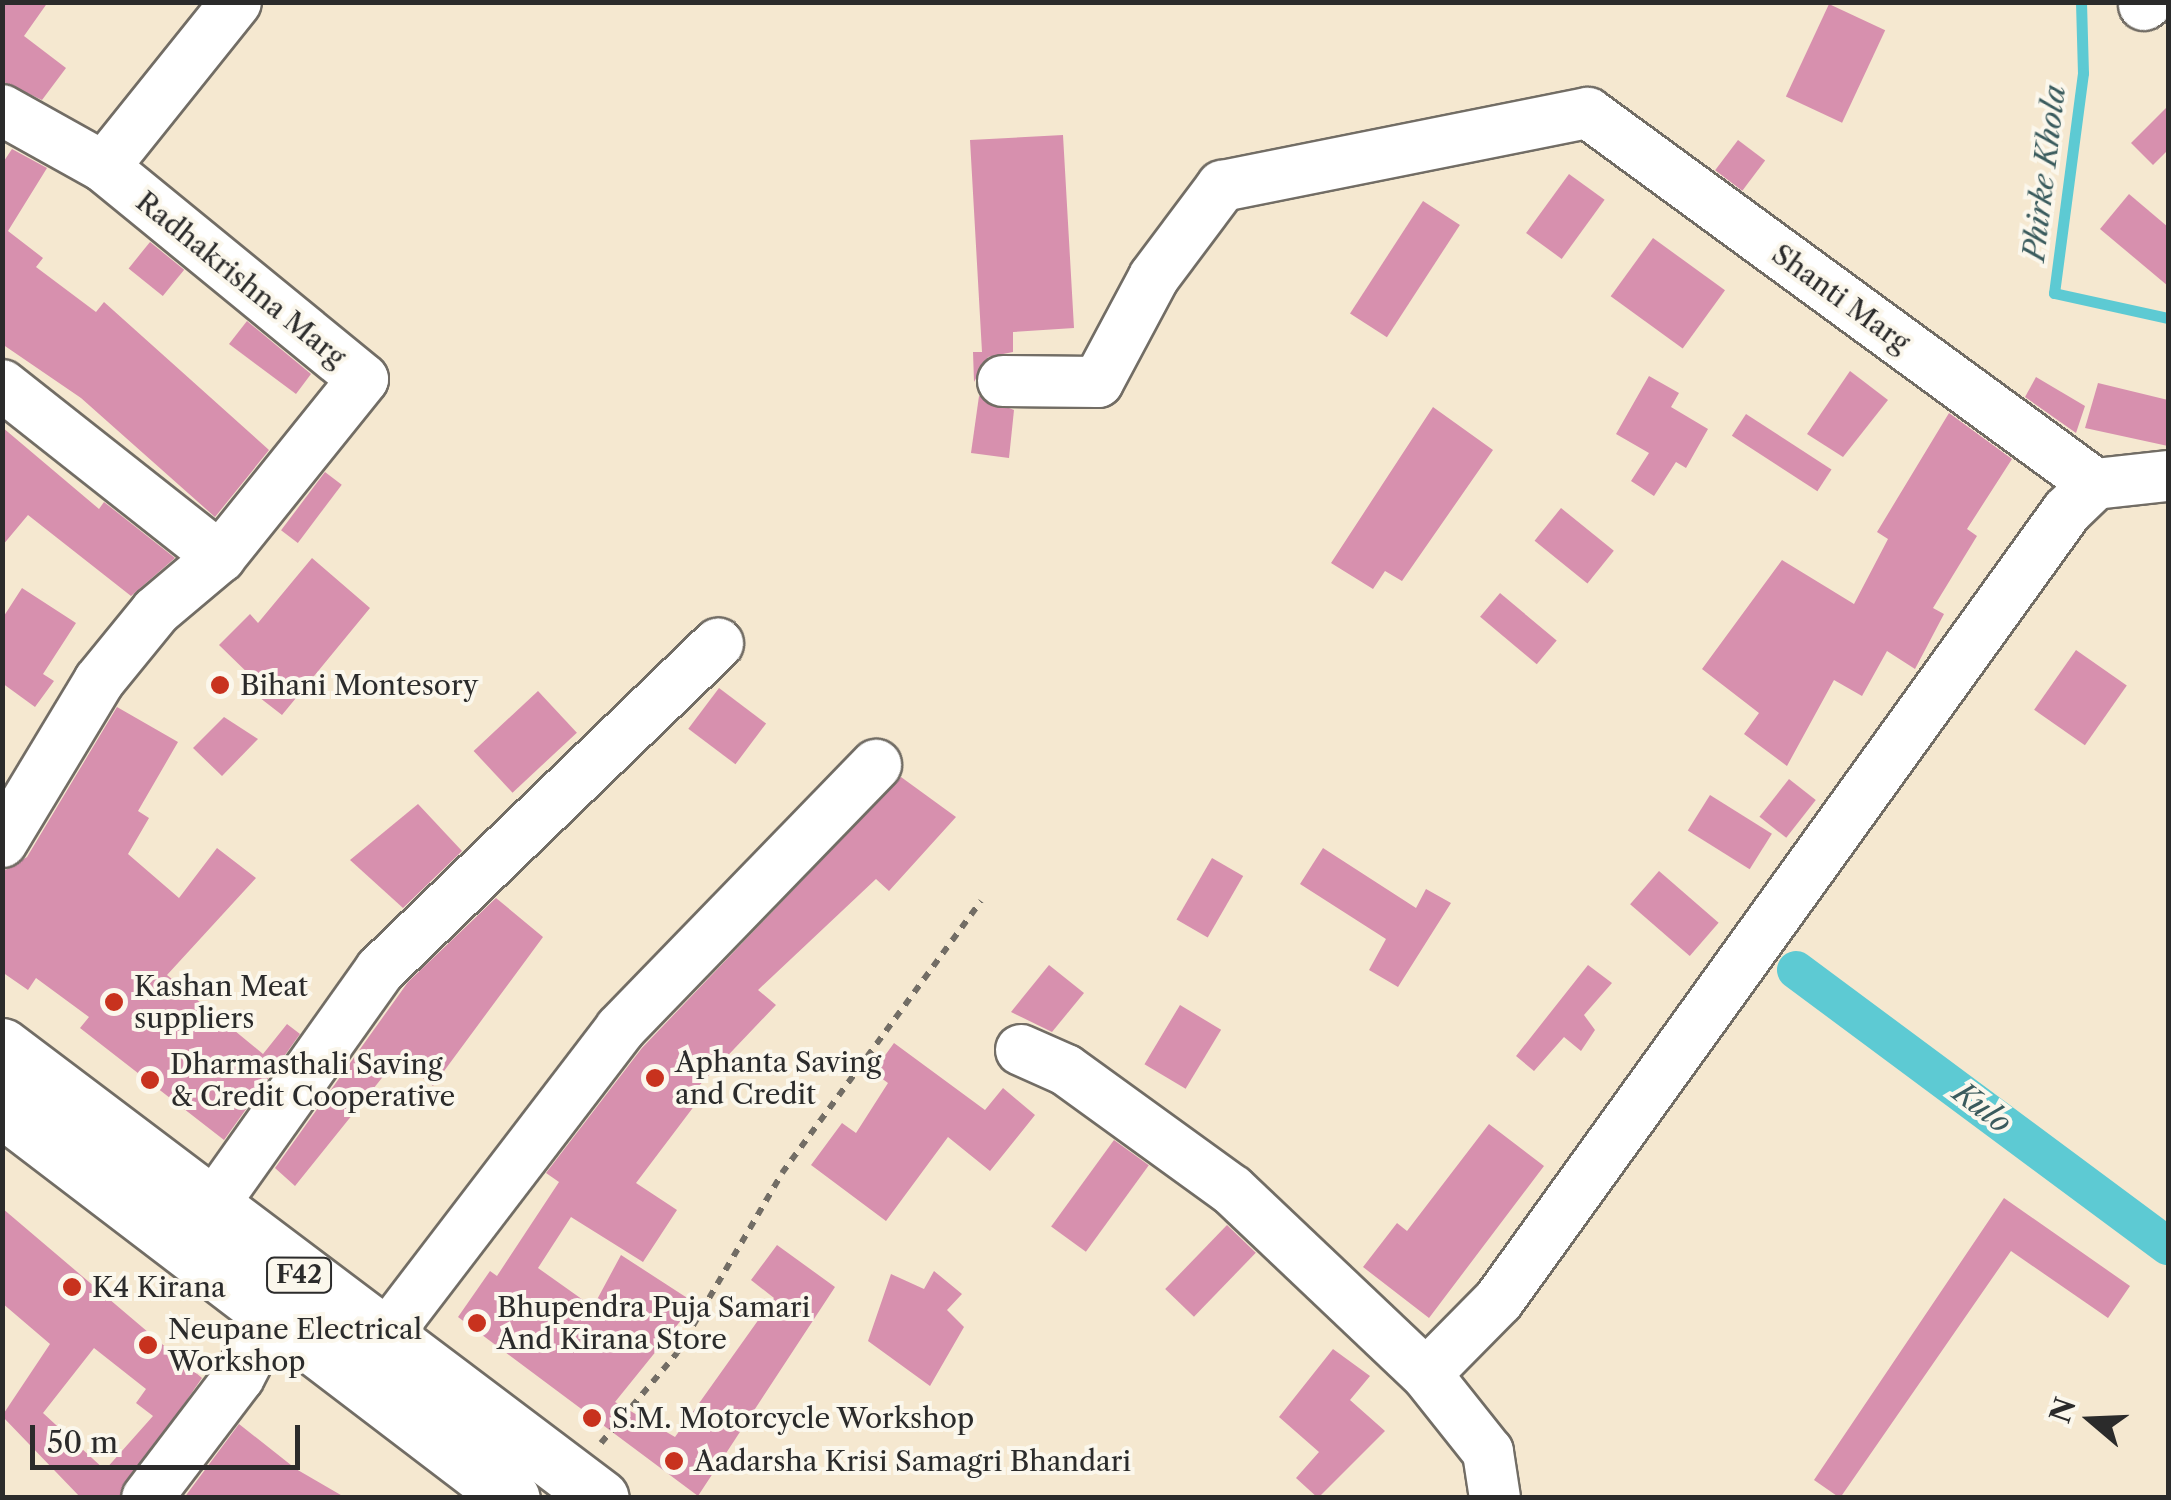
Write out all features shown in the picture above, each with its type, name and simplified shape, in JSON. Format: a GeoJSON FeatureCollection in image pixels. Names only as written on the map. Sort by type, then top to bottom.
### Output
{"type":"FeatureCollection","features":[{"type":"Feature","properties":{"kind":"highway","name":"F42"},"geometry":{"type":"LineString","coordinates":[[2,1046],[213,1204],[282,1291],[512,1498]]}},
{"type":"Feature","properties":{"kind":"highway","name":"F42"},"geometry":{"type":"LineString","coordinates":[[2,1109],[282,1291],[384,1338],[589,1488]]}},
{"type":"Feature","properties":{"kind":"street"},"geometry":{"type":"LineString","coordinates":[[2,110],[104,167],[236,2]]}},
{"type":"Feature","properties":{"kind":"street","name":"Shanti Marg"},"geometry":{"type":"LineString","coordinates":[[1002,381],[1098,382],[1154,277],[1222,186],[1588,113],[2095,484]]}},
{"type":"Feature","properties":{"kind":"street","name":"Radhakrishna Marg"},"geometry":{"type":"LineString","coordinates":[[2,842],[99,681],[156,610],[220,557],[363,379],[104,167]]}},
{"type":"Feature","properties":{"kind":"street"},"geometry":{"type":"LineString","coordinates":[[2,385],[220,557]]}},
{"type":"Feature","properties":{"kind":"street"},"geometry":{"type":"LineString","coordinates":[[1426,1374],[1500,1300],[2034,553],[2095,484],[2168,476]]}},
{"type":"Feature","properties":{"kind":"street"},"geometry":{"type":"LineString","coordinates":[[213,1204],[380,970],[718,644]]}},
{"type":"Feature","properties":{"kind":"street"},"geometry":{"type":"LineString","coordinates":[[384,1338],[620,1029],[876,764]]}},
{"type":"Feature","properties":{"kind":"street"},"geometry":{"type":"LineString","coordinates":[[1021,1050],[1066,1070],[1232,1190],[1426,1374],[1488,1452],[1494,1498]]}},
{"type":"Feature","properties":{"kind":"street"},"geometry":{"type":"LineString","coordinates":[[147,1498],[238,1377],[282,1291]]}},
{"type":"Feature","properties":{"kind":"path"},"geometry":{"type":"LineString","coordinates":[[589,1488],[677,1353],[782,1173],[981,901]]}},
{"type":"Feature","properties":{"kind":"building"},"geometry":{"type":"Polygon","coordinates":[[[2,2],[48,2],[24,36],[66,68],[42,100],[2,81],[2,2]]]}},
{"type":"Feature","properties":{"kind":"building"},"geometry":{"type":"Polygon","coordinates":[[[1829,4],[1885,30],[1842,123],[1786,96],[1829,4]]]}},
{"type":"Feature","properties":{"kind":"building"},"geometry":{"type":"Polygon","coordinates":[[[2168,106],[2168,150],[2153,165],[2131,143],[2168,106]]]}},
{"type":"Feature","properties":{"kind":"building"},"geometry":{"type":"Polygon","coordinates":[[[1063,135],[1074,328],[1013,332],[1013,352],[988,357],[974,382],[973,352],[982,352],[970,140],[1063,135]]]}},
{"type":"Feature","properties":{"kind":"building"},"geometry":{"type":"Polygon","coordinates":[[[1738,140],[1765,160],[1742,191],[1715,170],[1738,140]]]}},
{"type":"Feature","properties":{"kind":"building"},"geometry":{"type":"Polygon","coordinates":[[[12,149],[47,168],[8,231],[43,258],[36,267],[96,312],[104,302],[269,450],[215,517],[81,398],[2,344],[2,164],[12,149]]]}},
{"type":"Feature","properties":{"kind":"building"},"geometry":{"type":"Polygon","coordinates":[[[1569,174],[1605,200],[1562,259],[1526,233],[1569,174]]]}},
{"type":"Feature","properties":{"kind":"building"},"geometry":{"type":"Polygon","coordinates":[[[2129,194],[2168,227],[2168,286],[2100,229],[2129,194]]]}},
{"type":"Feature","properties":{"kind":"building"},"geometry":{"type":"Polygon","coordinates":[[[1423,201],[1460,225],[1387,337],[1350,313],[1423,201]]]}},
{"type":"Feature","properties":{"kind":"building"},"geometry":{"type":"Polygon","coordinates":[[[1653,238],[1725,290],[1683,349],[1611,296],[1653,238]]]}},
{"type":"Feature","properties":{"kind":"building"},"geometry":{"type":"Polygon","coordinates":[[[150,242],[184,270],[163,296],[129,268],[150,242]]]}},
{"type":"Feature","properties":{"kind":"building"},"geometry":{"type":"Polygon","coordinates":[[[247,321],[311,374],[296,394],[229,344],[247,321]]]}},
{"type":"Feature","properties":{"kind":"building"},"geometry":{"type":"Polygon","coordinates":[[[1850,371],[1888,400],[1843,457],[1807,434],[1850,371]]]}},
{"type":"Feature","properties":{"kind":"building"},"geometry":{"type":"Polygon","coordinates":[[[1649,376],[1679,393],[1671,407],[1708,429],[1686,468],[1676,462],[1654,496],[1631,481],[1649,453],[1616,434],[1649,376]]]}},
{"type":"Feature","properties":{"kind":"building"},"geometry":{"type":"Polygon","coordinates":[[[2036,377],[2085,406],[2076,433],[2025,397],[2036,377]]]}},
{"type":"Feature","properties":{"kind":"building"},"geometry":{"type":"Polygon","coordinates":[[[2098,383],[2168,400],[2168,446],[2085,428],[2098,383]]]}},
{"type":"Feature","properties":{"kind":"building"},"geometry":{"type":"Polygon","coordinates":[[[979,396],[1014,410],[1009,458],[971,453],[979,396]]]}},
{"type":"Feature","properties":{"kind":"building"},"geometry":{"type":"Polygon","coordinates":[[[1433,407],[1493,450],[1402,581],[1385,571],[1373,589],[1331,563],[1433,407]]]}},
{"type":"Feature","properties":{"kind":"building"},"geometry":{"type":"Polygon","coordinates":[[[1949,413],[2012,459],[1967,529],[1977,536],[1933,608],[1944,614],[1915,669],[1887,651],[1862,696],[1834,680],[1787,766],[1744,734],[1759,713],[1702,669],[1782,560],[1854,604],[1888,539],[1877,532],[1949,413]]]}},
{"type":"Feature","properties":{"kind":"building"},"geometry":{"type":"Polygon","coordinates":[[[1746,414],[1832,470],[1817,491],[1732,436],[1746,414]]]}},
{"type":"Feature","properties":{"kind":"building"},"geometry":{"type":"Polygon","coordinates":[[[2,427],[99,509],[104,502],[175,558],[131,596],[28,515],[2,546],[2,427]]]}},
{"type":"Feature","properties":{"kind":"building"},"geometry":{"type":"Polygon","coordinates":[[[325,472],[342,485],[298,543],[281,530],[325,472]]]}},
{"type":"Feature","properties":{"kind":"building"},"geometry":{"type":"Polygon","coordinates":[[[1561,508],[1614,551],[1587,583],[1535,541],[1561,508]]]}},
{"type":"Feature","properties":{"kind":"building"},"geometry":{"type":"Polygon","coordinates":[[[312,558],[370,608],[282,715],[250,690],[258,683],[219,645],[250,614],[258,623],[312,558]]]}},
{"type":"Feature","properties":{"kind":"building"},"geometry":{"type":"Polygon","coordinates":[[[22,588],[76,623],[43,674],[54,681],[35,707],[2,683],[2,619],[22,588]]]}},
{"type":"Feature","properties":{"kind":"building"},"geometry":{"type":"Polygon","coordinates":[[[1500,593],[1557,641],[1537,664],[1480,617],[1500,593]]]}},
{"type":"Feature","properties":{"kind":"building"},"geometry":{"type":"Polygon","coordinates":[[[2076,650],[2127,686],[2085,745],[2034,710],[2076,650]]]}},
{"type":"Feature","properties":{"kind":"building"},"geometry":{"type":"Polygon","coordinates":[[[719,688],[766,724],[735,764],[688,729],[719,688]]]}},
{"type":"Feature","properties":{"kind":"building"},"geometry":{"type":"Polygon","coordinates":[[[538,691],[577,733],[513,793],[474,751],[538,691]]]}},
{"type":"Feature","properties":{"kind":"building"},"geometry":{"type":"Polygon","coordinates":[[[117,707],[178,742],[138,811],[149,818],[128,854],[179,898],[217,848],[256,878],[167,975],[263,1054],[287,1024],[300,1034],[224,1140],[80,1028],[89,1017],[36,978],[28,990],[2,972],[2,872],[27,857],[117,707]]]}},
{"type":"Feature","properties":{"kind":"building"},"geometry":{"type":"Polygon","coordinates":[[[224,717],[258,739],[222,776],[193,748],[224,717]]]}},
{"type":"Feature","properties":{"kind":"building"},"geometry":{"type":"Polygon","coordinates":[[[901,777],[956,817],[889,891],[876,879],[758,990],[776,1005],[694,1091],[701,1097],[636,1183],[677,1210],[643,1262],[571,1217],[538,1268],[593,1307],[621,1255],[695,1303],[615,1402],[675,1437],[774,1298],[751,1280],[777,1245],[835,1287],[698,1496],[458,1317],[490,1271],[497,1276],[559,1182],[546,1173],[642,1048],[901,777]]]}},
{"type":"Feature","properties":{"kind":"building"},"geometry":{"type":"Polygon","coordinates":[[[1789,779],[1816,800],[1786,838],[1759,817],[1789,779]]]}},
{"type":"Feature","properties":{"kind":"building"},"geometry":{"type":"Polygon","coordinates":[[[1710,795],[1772,834],[1750,869],[1688,831],[1710,795]]]}},
{"type":"Feature","properties":{"kind":"building"},"geometry":{"type":"Polygon","coordinates":[[[418,804],[462,851],[403,908],[350,860],[418,804]]]}},
{"type":"Feature","properties":{"kind":"building"},"geometry":{"type":"Polygon","coordinates":[[[1323,848],[1416,908],[1426,889],[1451,903],[1398,987],[1369,970],[1386,939],[1300,884],[1323,848]]]}},
{"type":"Feature","properties":{"kind":"building"},"geometry":{"type":"Polygon","coordinates":[[[1212,858],[1243,876],[1208,937],[1176,919],[1212,858]]]}},
{"type":"Feature","properties":{"kind":"building"},"geometry":{"type":"Polygon","coordinates":[[[1659,871],[1719,923],[1690,956],[1630,904],[1659,871]]]}},
{"type":"Feature","properties":{"kind":"building"},"geometry":{"type":"Polygon","coordinates":[[[496,898],[543,937],[433,1086],[398,1058],[295,1186],[275,1168],[408,982],[496,898]]]}},
{"type":"Feature","properties":{"kind":"building"},"geometry":{"type":"Polygon","coordinates":[[[1049,965],[1084,993],[1052,1032],[1011,1012],[1049,965]]]}},
{"type":"Feature","properties":{"kind":"building"},"geometry":{"type":"Polygon","coordinates":[[[1588,965],[1612,983],[1584,1015],[1595,1030],[1581,1051],[1564,1037],[1534,1071],[1516,1056],[1588,965]]]}},
{"type":"Feature","properties":{"kind":"building"},"geometry":{"type":"Polygon","coordinates":[[[1180,1005],[1221,1030],[1186,1089],[1144,1064],[1180,1005]]]}},
{"type":"Feature","properties":{"kind":"building"},"geometry":{"type":"Polygon","coordinates":[[[894,1043],[985,1110],[1003,1088],[1035,1115],[990,1171],[948,1137],[886,1221],[811,1165],[842,1123],[856,1133],[888,1083],[873,1072],[894,1043]]]}},
{"type":"Feature","properties":{"kind":"building"},"geometry":{"type":"Polygon","coordinates":[[[1489,1124],[1544,1166],[1429,1318],[1363,1267],[1397,1223],[1407,1231],[1489,1124]]]}},
{"type":"Feature","properties":{"kind":"building"},"geometry":{"type":"Polygon","coordinates":[[[1114,1140],[1149,1165],[1086,1252],[1051,1227],[1114,1140]]]}},
{"type":"Feature","properties":{"kind":"building"},"geometry":{"type":"Polygon","coordinates":[[[2004,1198],[2130,1286],[2108,1318],[2011,1251],[1840,1498],[1814,1480],[2004,1198]]]}},
{"type":"Feature","properties":{"kind":"building"},"geometry":{"type":"Polygon","coordinates":[[[2,1208],[202,1378],[119,1498],[81,1498],[2,1416],[50,1344],[2,1303],[2,1208]],[[94,1348],[43,1413],[105,1470],[153,1416],[136,1403],[146,1389],[94,1348]]]}},
{"type":"Feature","properties":{"kind":"building"},"geometry":{"type":"Polygon","coordinates":[[[1227,1225],[1256,1253],[1194,1317],[1165,1289],[1227,1225]]]}},
{"type":"Feature","properties":{"kind":"building"},"geometry":{"type":"Polygon","coordinates":[[[934,1271],[962,1294],[947,1310],[964,1327],[930,1386],[868,1341],[891,1274],[924,1289],[934,1271]]]}},
{"type":"Feature","properties":{"kind":"building"},"geometry":{"type":"Polygon","coordinates":[[[1333,1349],[1370,1376],[1350,1400],[1385,1431],[1318,1498],[1296,1478],[1319,1452],[1279,1417],[1333,1349]]]}},
{"type":"Feature","properties":{"kind":"building"},"geometry":{"type":"Polygon","coordinates":[[[239,1424],[296,1469],[346,1498],[184,1498],[239,1424]]]}},
{"type":"Feature","properties":{"kind":"waterway","name":"Phirke Khola"},"geometry":{"type":"LineString","coordinates":[[2081,2],[2083,73],[2054,293],[2168,318]]}},
{"type":"Feature","properties":{"kind":"waterway","name":"Kulo"},"geometry":{"type":"LineString","coordinates":[[1796,970],[2168,1246]]}},
{"type":"Feature","properties":{"kind":"place","name":"Bihani Montesory"},"geometry":{"type":"Point","coordinates":[220,685]}},
{"type":"Feature","properties":{"kind":"place","name":"Kashan Meat suppliers"},"geometry":{"type":"Point","coordinates":[114,1002]}},
{"type":"Feature","properties":{"kind":"place","name":"Aphanta Saving and Credit"},"geometry":{"type":"Point","coordinates":[655,1078]}},
{"type":"Feature","properties":{"kind":"place","name":"Dharmasthali Saving & Credit Cooperative"},"geometry":{"type":"Point","coordinates":[150,1080]}},
{"type":"Feature","properties":{"kind":"place","name":"K4 Kirana"},"geometry":{"type":"Point","coordinates":[72,1287]}},
{"type":"Feature","properties":{"kind":"place","name":"Bhupendra Puja Samari And Kirana Store"},"geometry":{"type":"Point","coordinates":[477,1323]}},
{"type":"Feature","properties":{"kind":"place","name":"Neupane Electrical Workshop"},"geometry":{"type":"Point","coordinates":[148,1345]}},
{"type":"Feature","properties":{"kind":"place","name":"S.M. Motorcycle Workshop"},"geometry":{"type":"Point","coordinates":[592,1418]}},
{"type":"Feature","properties":{"kind":"place","name":"Aadarsha Krisi Samagri Bhandari"},"geometry":{"type":"Point","coordinates":[674,1461]}}]}
